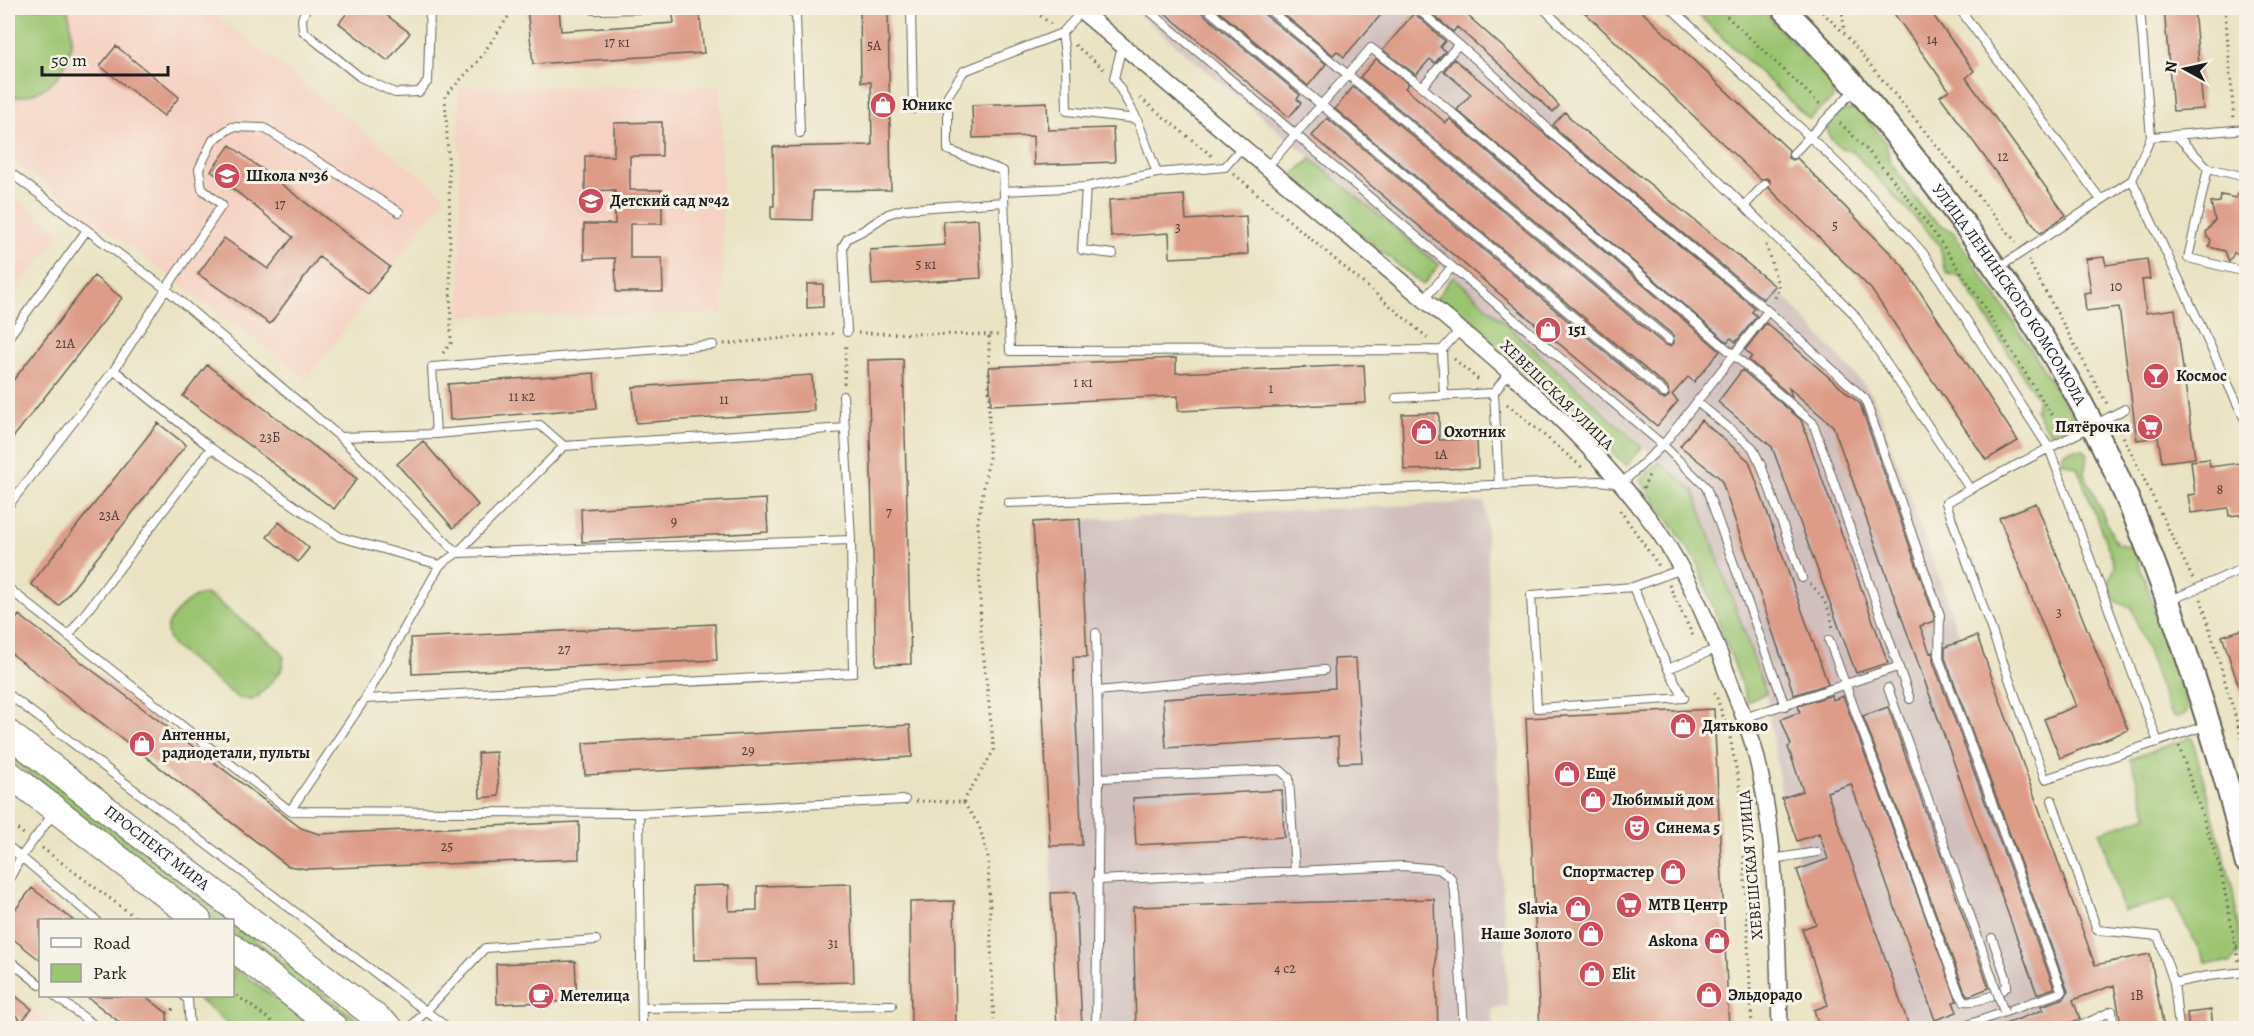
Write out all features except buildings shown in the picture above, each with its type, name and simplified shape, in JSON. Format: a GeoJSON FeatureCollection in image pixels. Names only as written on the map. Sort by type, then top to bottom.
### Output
{"type":"FeatureCollection","features":[{"type":"Feature","properties":{"kind":"main road","name":"УЛИЦА ЛЕНИНСКОГО КОМСОМОЛА"},"geometry":{"type":"LineString","coordinates":[[1783,8],[1857,87],[1926,172],[1997,269],[2036,328],[2093,426],[2126,494],[2170,601],[2229,789],[2247,861]]}},
{"type":"Feature","properties":{"kind":"main road","name":"ПРОСПЕКТ МИРА"},"geometry":{"type":"LineString","coordinates":[[8,733],[390,1029]]}},
{"type":"Feature","properties":{"kind":"main road","name":"ПРОСПЕКТ МИРА"},"geometry":{"type":"LineString","coordinates":[[8,773],[195,919]]}},
{"type":"Feature","properties":{"kind":"main road"},"geometry":{"type":"LineString","coordinates":[[234,949],[335,1029]]}},
{"type":"Feature","properties":{"kind":"street","name":"ХЕВЕШСКАЯ УЛИЦА"},"geometry":{"type":"LineString","coordinates":[[1080,9],[1509,372],[1580,438],[1622,484],[1658,531],[1682,569],[1718,648],[1755,752],[1765,797],[1772,859],[1780,1029]]}},
{"type":"Feature","properties":{"kind":"lane"},"geometry":{"type":"LineString","coordinates":[[306,8],[302,19],[303,31],[360,76],[395,93],[419,92],[428,81],[430,8]]}},
{"type":"Feature","properties":{"kind":"lane"},"geometry":{"type":"LineString","coordinates":[[591,8],[594,10],[645,8]]}},
{"type":"Feature","properties":{"kind":"lane"},"geometry":{"type":"LineString","coordinates":[[783,8],[796,14],[800,133]]}},
{"type":"Feature","properties":{"kind":"lane"},"geometry":{"type":"LineString","coordinates":[[911,8],[912,109]]}},
{"type":"Feature","properties":{"kind":"lane"},"geometry":{"type":"LineString","coordinates":[[1146,8],[1663,445],[1706,487],[1785,706]]}},
{"type":"Feature","properties":{"kind":"lane"},"geometry":{"type":"LineString","coordinates":[[1206,8],[1664,393]]}},
{"type":"Feature","properties":{"kind":"lane"},"geometry":{"type":"LineString","coordinates":[[1267,8],[1669,340]]}},
{"type":"Feature","properties":{"kind":"lane"},"geometry":{"type":"LineString","coordinates":[[1543,8],[1853,313],[1970,489]]}},
{"type":"Feature","properties":{"kind":"lane"},"geometry":{"type":"LineString","coordinates":[[1671,8],[1809,138],[1900,227],[1923,253],[2049,448],[2158,742]]}},
{"type":"Feature","properties":{"kind":"lane"},"geometry":{"type":"LineString","coordinates":[[1959,8],[2101,200]]}},
{"type":"Feature","properties":{"kind":"lane"},"geometry":{"type":"LineString","coordinates":[[1997,269],[2132,180],[2151,137],[2140,8]]}},
{"type":"Feature","properties":{"kind":"lane"},"geometry":{"type":"LineString","coordinates":[[1080,9],[1062,33],[964,71],[948,95],[948,150],[1004,171],[1010,351],[1442,350]]}},
{"type":"Feature","properties":{"kind":"lane"},"geometry":{"type":"LineString","coordinates":[[1418,9],[1496,78],[1557,138],[1768,311],[1865,399],[1940,615],[1939,659],[2062,992],[1959,1029]]}},
{"type":"Feature","properties":{"kind":"lane"},"geometry":{"type":"LineString","coordinates":[[1062,33],[1066,62],[1066,111],[1137,118]]}},
{"type":"Feature","properties":{"kind":"lane"},"geometry":{"type":"LineString","coordinates":[[1122,45],[1114,78],[1137,118],[1157,173]]}},
{"type":"Feature","properties":{"kind":"lane"},"geometry":{"type":"LineString","coordinates":[[1422,87],[1458,45]]}},
{"type":"Feature","properties":{"kind":"lane"},"geometry":{"type":"LineString","coordinates":[[1267,167],[1371,48],[1422,87],[1813,423],[1910,699]]}},
{"type":"Feature","properties":{"kind":"lane"},"geometry":{"type":"LineString","coordinates":[[1793,154],[1857,87]]}},
{"type":"Feature","properties":{"kind":"lane"},"geometry":{"type":"LineString","coordinates":[[8,506],[114,370],[222,205],[202,189],[199,169],[213,140],[232,127],[264,128],[399,212]]}},
{"type":"Feature","properties":{"kind":"lane"},"geometry":{"type":"LineString","coordinates":[[2151,137],[2247,129]]}},
{"type":"Feature","properties":{"kind":"lane"},"geometry":{"type":"LineString","coordinates":[[2176,135],[2208,168],[2247,177]]}},
{"type":"Feature","properties":{"kind":"lane"},"geometry":{"type":"LineString","coordinates":[[1004,191],[1086,188],[1157,173],[1226,167],[1243,146]]}},
{"type":"Feature","properties":{"kind":"lane"},"geometry":{"type":"LineString","coordinates":[[2188,258],[2208,168]]}},
{"type":"Feature","properties":{"kind":"lane"},"geometry":{"type":"LineString","coordinates":[[8,171],[166,289],[340,437],[457,553],[851,540]]}},
{"type":"Feature","properties":{"kind":"lane"},"geometry":{"type":"LineString","coordinates":[[2132,180],[2247,422]]}},
{"type":"Feature","properties":{"kind":"lane"},"geometry":{"type":"LineString","coordinates":[[1745,205],[1765,184]]}},
{"type":"Feature","properties":{"kind":"lane"},"geometry":{"type":"LineString","coordinates":[[1086,188],[1082,250],[1113,254]]}},
{"type":"Feature","properties":{"kind":"lane"},"geometry":{"type":"LineString","coordinates":[[847,332],[843,246],[848,238],[888,214],[904,209],[1004,202]]}},
{"type":"Feature","properties":{"kind":"lane"},"geometry":{"type":"LineString","coordinates":[[8,338],[87,230]]}},
{"type":"Feature","properties":{"kind":"lane"},"geometry":{"type":"LineString","coordinates":[[2174,266],[2188,258],[2247,272]]}},
{"type":"Feature","properties":{"kind":"lane"},"geometry":{"type":"LineString","coordinates":[[1424,299],[1452,267]]}},
{"type":"Feature","properties":{"kind":"lane"},"geometry":{"type":"LineString","coordinates":[[1008,503],[1600,481],[1622,484],[1663,445],[1768,311]]}},
{"type":"Feature","properties":{"kind":"lane"},"geometry":{"type":"LineString","coordinates":[[1444,396],[1442,350],[1460,330]]}},
{"type":"Feature","properties":{"kind":"lane"},"geometry":{"type":"LineString","coordinates":[[436,434],[432,367],[712,345]]}},
{"type":"Feature","properties":{"kind":"lane"},"geometry":{"type":"LineString","coordinates":[[114,370],[211,448],[340,537],[440,565]]}},
{"type":"Feature","properties":{"kind":"lane"},"geometry":{"type":"LineString","coordinates":[[1499,485],[1494,393],[1509,372]]}},
{"type":"Feature","properties":{"kind":"lane"},"geometry":{"type":"LineString","coordinates":[[1396,398],[1494,393]]}},
{"type":"Feature","properties":{"kind":"lane"},"geometry":{"type":"LineString","coordinates":[[365,699],[853,674],[851,540],[843,396]]}},
{"type":"Feature","properties":{"kind":"lane"},"geometry":{"type":"LineString","coordinates":[[1697,402],[1752,447],[1761,465],[1802,578]]}},
{"type":"Feature","properties":{"kind":"lane"},"geometry":{"type":"LineString","coordinates":[[2125,409],[1946,503],[2045,779],[2210,725]]}},
{"type":"Feature","properties":{"kind":"lane"},"geometry":{"type":"LineString","coordinates":[[340,437],[436,434],[540,426],[564,446]]}},
{"type":"Feature","properties":{"kind":"lane"},"geometry":{"type":"LineString","coordinates":[[290,811],[365,699],[440,565],[457,553],[564,446],[846,428]]}},
{"type":"Feature","properties":{"kind":"lane"},"geometry":{"type":"LineString","coordinates":[[68,636],[211,448]]}},
{"type":"Feature","properties":{"kind":"lane"},"geometry":{"type":"LineString","coordinates":[[2170,601],[2247,567]]}},
{"type":"Feature","properties":{"kind":"lane"},"geometry":{"type":"LineString","coordinates":[[1633,587],[1668,669],[1684,698],[1537,708],[1531,595],[1633,587],[1682,569]]}},
{"type":"Feature","properties":{"kind":"lane"},"geometry":{"type":"LineString","coordinates":[[8,588],[290,811],[639,813],[905,800]]}},
{"type":"Feature","properties":{"kind":"lane"},"geometry":{"type":"LineString","coordinates":[[1095,1029],[1099,778],[1096,633]]}},
{"type":"Feature","properties":{"kind":"lane"},"geometry":{"type":"LineString","coordinates":[[1829,640],[1959,993],[1964,1001],[1971,1002],[2002,991],[2007,986],[1992,938]]}},
{"type":"Feature","properties":{"kind":"lane"},"geometry":{"type":"LineString","coordinates":[[1668,669],[1718,648]]}},
{"type":"Feature","properties":{"kind":"lane"},"geometry":{"type":"LineString","coordinates":[[1744,718],[1898,667]]}},
{"type":"Feature","properties":{"kind":"lane"},"geometry":{"type":"LineString","coordinates":[[1097,691],[1324,670]]}},
{"type":"Feature","properties":{"kind":"lane"},"geometry":{"type":"LineString","coordinates":[[1888,688],[2004,1012]]}},
{"type":"Feature","properties":{"kind":"lane"},"geometry":{"type":"LineString","coordinates":[[8,694],[240,868],[448,1029]]}},
{"type":"Feature","properties":{"kind":"lane"},"geometry":{"type":"LineString","coordinates":[[1099,778],[1280,770],[1289,778],[1295,871]]}},
{"type":"Feature","properties":{"kind":"lane"},"geometry":{"type":"LineString","coordinates":[[2052,800],[2097,930],[2158,936],[2174,983],[2179,1029]]}},
{"type":"Feature","properties":{"kind":"lane"},"geometry":{"type":"LineString","coordinates":[[8,881],[21,857],[56,810]]}},
{"type":"Feature","properties":{"kind":"lane"},"geometry":{"type":"LineString","coordinates":[[639,813],[642,1029]]}},
{"type":"Feature","properties":{"kind":"lane"},"geometry":{"type":"LineString","coordinates":[[8,846],[94,919]]}},
{"type":"Feature","properties":{"kind":"lane"},"geometry":{"type":"LineString","coordinates":[[1772,859],[1817,852]]}},
{"type":"Feature","properties":{"kind":"lane"},"geometry":{"type":"LineString","coordinates":[[1097,880],[1403,866],[1439,868],[1451,878],[1455,893],[1464,1029]]}},
{"type":"Feature","properties":{"kind":"lane"},"geometry":{"type":"LineString","coordinates":[[410,1029],[425,1010],[485,948],[596,940]]}},
{"type":"Feature","properties":{"kind":"lane"},"geometry":{"type":"LineString","coordinates":[[8,959],[39,984]]}},
{"type":"Feature","properties":{"kind":"lane"},"geometry":{"type":"LineString","coordinates":[[2174,983],[2208,976],[2247,972]]}},
{"type":"Feature","properties":{"kind":"lane"},"geometry":{"type":"LineString","coordinates":[[56,997],[98,1029]]}},
{"type":"Feature","properties":{"kind":"lane"},"geometry":{"type":"LineString","coordinates":[[188,997],[190,1029]]}},
{"type":"Feature","properties":{"kind":"lane"},"geometry":{"type":"LineString","coordinates":[[642,1008],[892,1005]]}},
{"type":"Feature","properties":{"kind":"lane"},"geometry":{"type":"LineString","coordinates":[[2076,1029],[2112,1011],[2114,1029]]}},
{"type":"Feature","properties":{"kind":"path"},"geometry":{"type":"LineString","coordinates":[[432,367],[451,343],[449,175],[444,96],[479,60],[514,8]]}},
{"type":"Feature","properties":{"kind":"path"},"geometry":{"type":"LineString","coordinates":[[1718,8],[1868,149],[1942,243],[2053,417]]}},
{"type":"Feature","properties":{"kind":"path"},"geometry":{"type":"LineString","coordinates":[[1842,8],[1844,33]]}},
{"type":"Feature","properties":{"kind":"path"},"geometry":{"type":"LineString","coordinates":[[2225,8],[2235,130]]}},
{"type":"Feature","properties":{"kind":"path"},"geometry":{"type":"LineString","coordinates":[[1757,217],[1779,288],[1768,311]]}},
{"type":"Feature","properties":{"kind":"path"},"geometry":{"type":"LineString","coordinates":[[843,396],[847,332]]}},
{"type":"Feature","properties":{"kind":"path"},"geometry":{"type":"LineString","coordinates":[[712,345],[847,332],[1010,334]]}},
{"type":"Feature","properties":{"kind":"path"},"geometry":{"type":"LineString","coordinates":[[963,802],[994,750],[981,633],[978,521],[989,456],[989,335]]}},
{"type":"Feature","properties":{"kind":"path"},"geometry":{"type":"LineString","coordinates":[[1802,578],[1817,590],[1825,602],[1832,621],[1833,631],[1829,640]]}},
{"type":"Feature","properties":{"kind":"path"},"geometry":{"type":"LineString","coordinates":[[2176,736],[2220,868],[2238,954]]}},
{"type":"Feature","properties":{"kind":"path"},"geometry":{"type":"LineString","coordinates":[[905,800],[963,802]]}},
{"type":"Feature","properties":{"kind":"path"},"geometry":{"type":"LineString","coordinates":[[963,802],[979,825],[988,858],[994,1029]]}},
{"type":"Feature","properties":{"kind":"path"},"geometry":{"type":"LineString","coordinates":[[8,822],[29,838]]}},
{"type":"Feature","properties":{"kind":"path"},"geometry":{"type":"LineString","coordinates":[[42,848],[136,919]]}},
{"type":"Feature","properties":{"kind":"path"},"geometry":{"type":"LineString","coordinates":[[2236,946],[2247,944]]}},
{"type":"Feature","properties":{"kind":"path"},"geometry":{"type":"LineString","coordinates":[[2243,983],[2247,1016]]}},
{"type":"Feature","properties":{"kind":"path"},"geometry":{"type":"LineString","coordinates":[[234,994],[281,1029]]}},
{"type":"Feature","properties":{"kind":"shaded area","name":"Школа №36"},"geometry":{"type":"Polygon","coordinates":[[[8,8],[207,8],[446,196],[307,379],[8,156],[8,8]]]}},
{"type":"Feature","properties":{"kind":"shaded area"},"geometry":{"type":"Polygon","coordinates":[[[1131,8],[1459,8],[1522,64],[1576,124],[1775,286],[1873,395],[2089,994],[2073,1000],[2080,1019],[2055,1028],[1820,1028],[1814,1010],[1828,1004],[1802,929],[1816,923],[1797,870],[1797,841],[1782,798],[1766,693],[1694,491],[1453,276],[1131,8]]]}},
{"type":"Feature","properties":{"kind":"shaded area","name":"Детский сад №42"},"geometry":{"type":"Polygon","coordinates":[[[721,86],[723,314],[461,316],[459,87],[721,86]]]}},
{"type":"Feature","properties":{"kind":"shaded area"},"geometry":{"type":"Polygon","coordinates":[[[8,192],[61,233],[8,303],[8,192]]]}},
{"type":"Feature","properties":{"kind":"shaded area"},"geometry":{"type":"Polygon","coordinates":[[[1485,502],[1508,1007],[1492,1008],[1493,1028],[1057,1028],[1033,522],[1485,502]]]}},
{"type":"Feature","properties":{"kind":"shaded area"},"geometry":{"type":"Polygon","coordinates":[[[8,990],[32,1009],[60,1028],[8,1028],[8,990]]]}},
{"type":"Feature","properties":{"kind":"green space"},"geometry":{"type":"Polygon","coordinates":[[[8,8],[67,8],[71,25],[71,42],[62,70],[53,81],[41,90],[8,98],[8,8]]]}},
{"type":"Feature","properties":{"kind":"green space"},"geometry":{"type":"Polygon","coordinates":[[[1691,8],[1761,8],[1832,85],[1834,97],[1809,119],[1691,8]]]}},
{"type":"Feature","properties":{"kind":"green space"},"geometry":{"type":"Polygon","coordinates":[[[1853,109],[1864,114],[1885,141],[1891,163],[1928,216],[1953,232],[2015,324],[2072,414],[2075,425],[2070,431],[2055,435],[2047,429],[2035,410],[2038,399],[1960,276],[1948,274],[1946,271],[1939,244],[1853,152],[1842,148],[1829,136],[1829,122],[1834,116],[1842,111],[1853,109]]]}},
{"type":"Feature","properties":{"kind":"green space"},"geometry":{"type":"Polygon","coordinates":[[[1311,159],[1439,265],[1423,285],[1290,177],[1311,159]]]}},
{"type":"Feature","properties":{"kind":"green space"},"geometry":{"type":"Polygon","coordinates":[[[1453,276],[1642,447],[1627,466],[1436,299],[1453,276]]]}},
{"type":"Feature","properties":{"kind":"green space"},"geometry":{"type":"Polygon","coordinates":[[[2084,449],[2088,454],[2084,473],[2116,543],[2133,548],[2187,704],[2187,712],[2183,715],[2175,717],[2169,711],[2131,607],[2116,602],[2108,586],[2115,566],[2077,467],[2062,462],[2062,456],[2066,451],[2084,449]]]}},
{"type":"Feature","properties":{"kind":"green space"},"geometry":{"type":"Polygon","coordinates":[[[1659,462],[1694,491],[1766,693],[1748,702],[1696,560],[1640,480],[1659,462]]]}},
{"type":"Feature","properties":{"kind":"green space"},"geometry":{"type":"Polygon","coordinates":[[[205,594],[281,651],[284,657],[281,671],[258,697],[251,700],[238,698],[173,646],[170,641],[167,632],[172,618],[189,600],[205,594]]]}},
{"type":"Feature","properties":{"kind":"green space"},"geometry":{"type":"Polygon","coordinates":[[[2192,737],[2233,890],[2241,951],[2231,963],[2206,963],[2172,899],[2123,911],[2100,832],[2148,816],[2130,759],[2192,737]]]}},
{"type":"Feature","properties":{"kind":"green space"},"geometry":{"type":"Polygon","coordinates":[[[8,746],[229,919],[214,919],[8,758],[8,746]]]}},
{"type":"Feature","properties":{"kind":"green space"},"geometry":{"type":"Polygon","coordinates":[[[234,924],[368,1028],[353,1028],[234,935],[234,924]]]}},
{"type":"Feature","properties":{"kind":"green space"},"geometry":{"type":"Polygon","coordinates":[[[234,967],[314,1028],[234,1028],[197,998],[234,997],[234,967]]]}},
{"type":"Feature","properties":{"kind":"place","name":"Юникс"},"geometry":{"type":"Point","coordinates":[883,105]}},
{"type":"Feature","properties":{"kind":"place","name":"Школа №36"},"geometry":{"type":"Point","coordinates":[227,176]}},
{"type":"Feature","properties":{"kind":"place","name":"Детский сад №42"},"geometry":{"type":"Point","coordinates":[591,201]}},
{"type":"Feature","properties":{"kind":"place","name":"151"},"geometry":{"type":"Point","coordinates":[1548,330]}},
{"type":"Feature","properties":{"kind":"place","name":"Космос"},"geometry":{"type":"Point","coordinates":[2156,376]}},
{"type":"Feature","properties":{"kind":"place","name":"Пятёрочка"},"geometry":{"type":"Point","coordinates":[2150,427]}},
{"type":"Feature","properties":{"kind":"place","name":"Охотник"},"geometry":{"type":"Point","coordinates":[1424,432]}},
{"type":"Feature","properties":{"kind":"place","name":"Дятьково"},"geometry":{"type":"Point","coordinates":[1683,726]}},
{"type":"Feature","properties":{"kind":"place","name":"Антенны, радиодетали, пульты"},"geometry":{"type":"Point","coordinates":[142,744]}},
{"type":"Feature","properties":{"kind":"place","name":"Ещё"},"geometry":{"type":"Point","coordinates":[1567,774]}},
{"type":"Feature","properties":{"kind":"place","name":"Любимый дом"},"geometry":{"type":"Point","coordinates":[1593,800]}},
{"type":"Feature","properties":{"kind":"place","name":"Синема 5"},"geometry":{"type":"Point","coordinates":[1637,828]}},
{"type":"Feature","properties":{"kind":"place","name":"Спортмастер"},"geometry":{"type":"Point","coordinates":[1673,872]}},
{"type":"Feature","properties":{"kind":"place","name":"МТВ Центр"},"geometry":{"type":"Point","coordinates":[1629,905]}},
{"type":"Feature","properties":{"kind":"place","name":"Slavia"},"geometry":{"type":"Point","coordinates":[1578,909]}},
{"type":"Feature","properties":{"kind":"place","name":"Наше Золото"},"geometry":{"type":"Point","coordinates":[1591,934]}},
{"type":"Feature","properties":{"kind":"place","name":"Askona"},"geometry":{"type":"Point","coordinates":[1717,941]}},
{"type":"Feature","properties":{"kind":"place","name":"Elit"},"geometry":{"type":"Point","coordinates":[1592,974]}},
{"type":"Feature","properties":{"kind":"place","name":"Эльдорадо"},"geometry":{"type":"Point","coordinates":[1709,995]}},
{"type":"Feature","properties":{"kind":"place","name":"Метелица"},"geometry":{"type":"Point","coordinates":[541,996]}}]}
